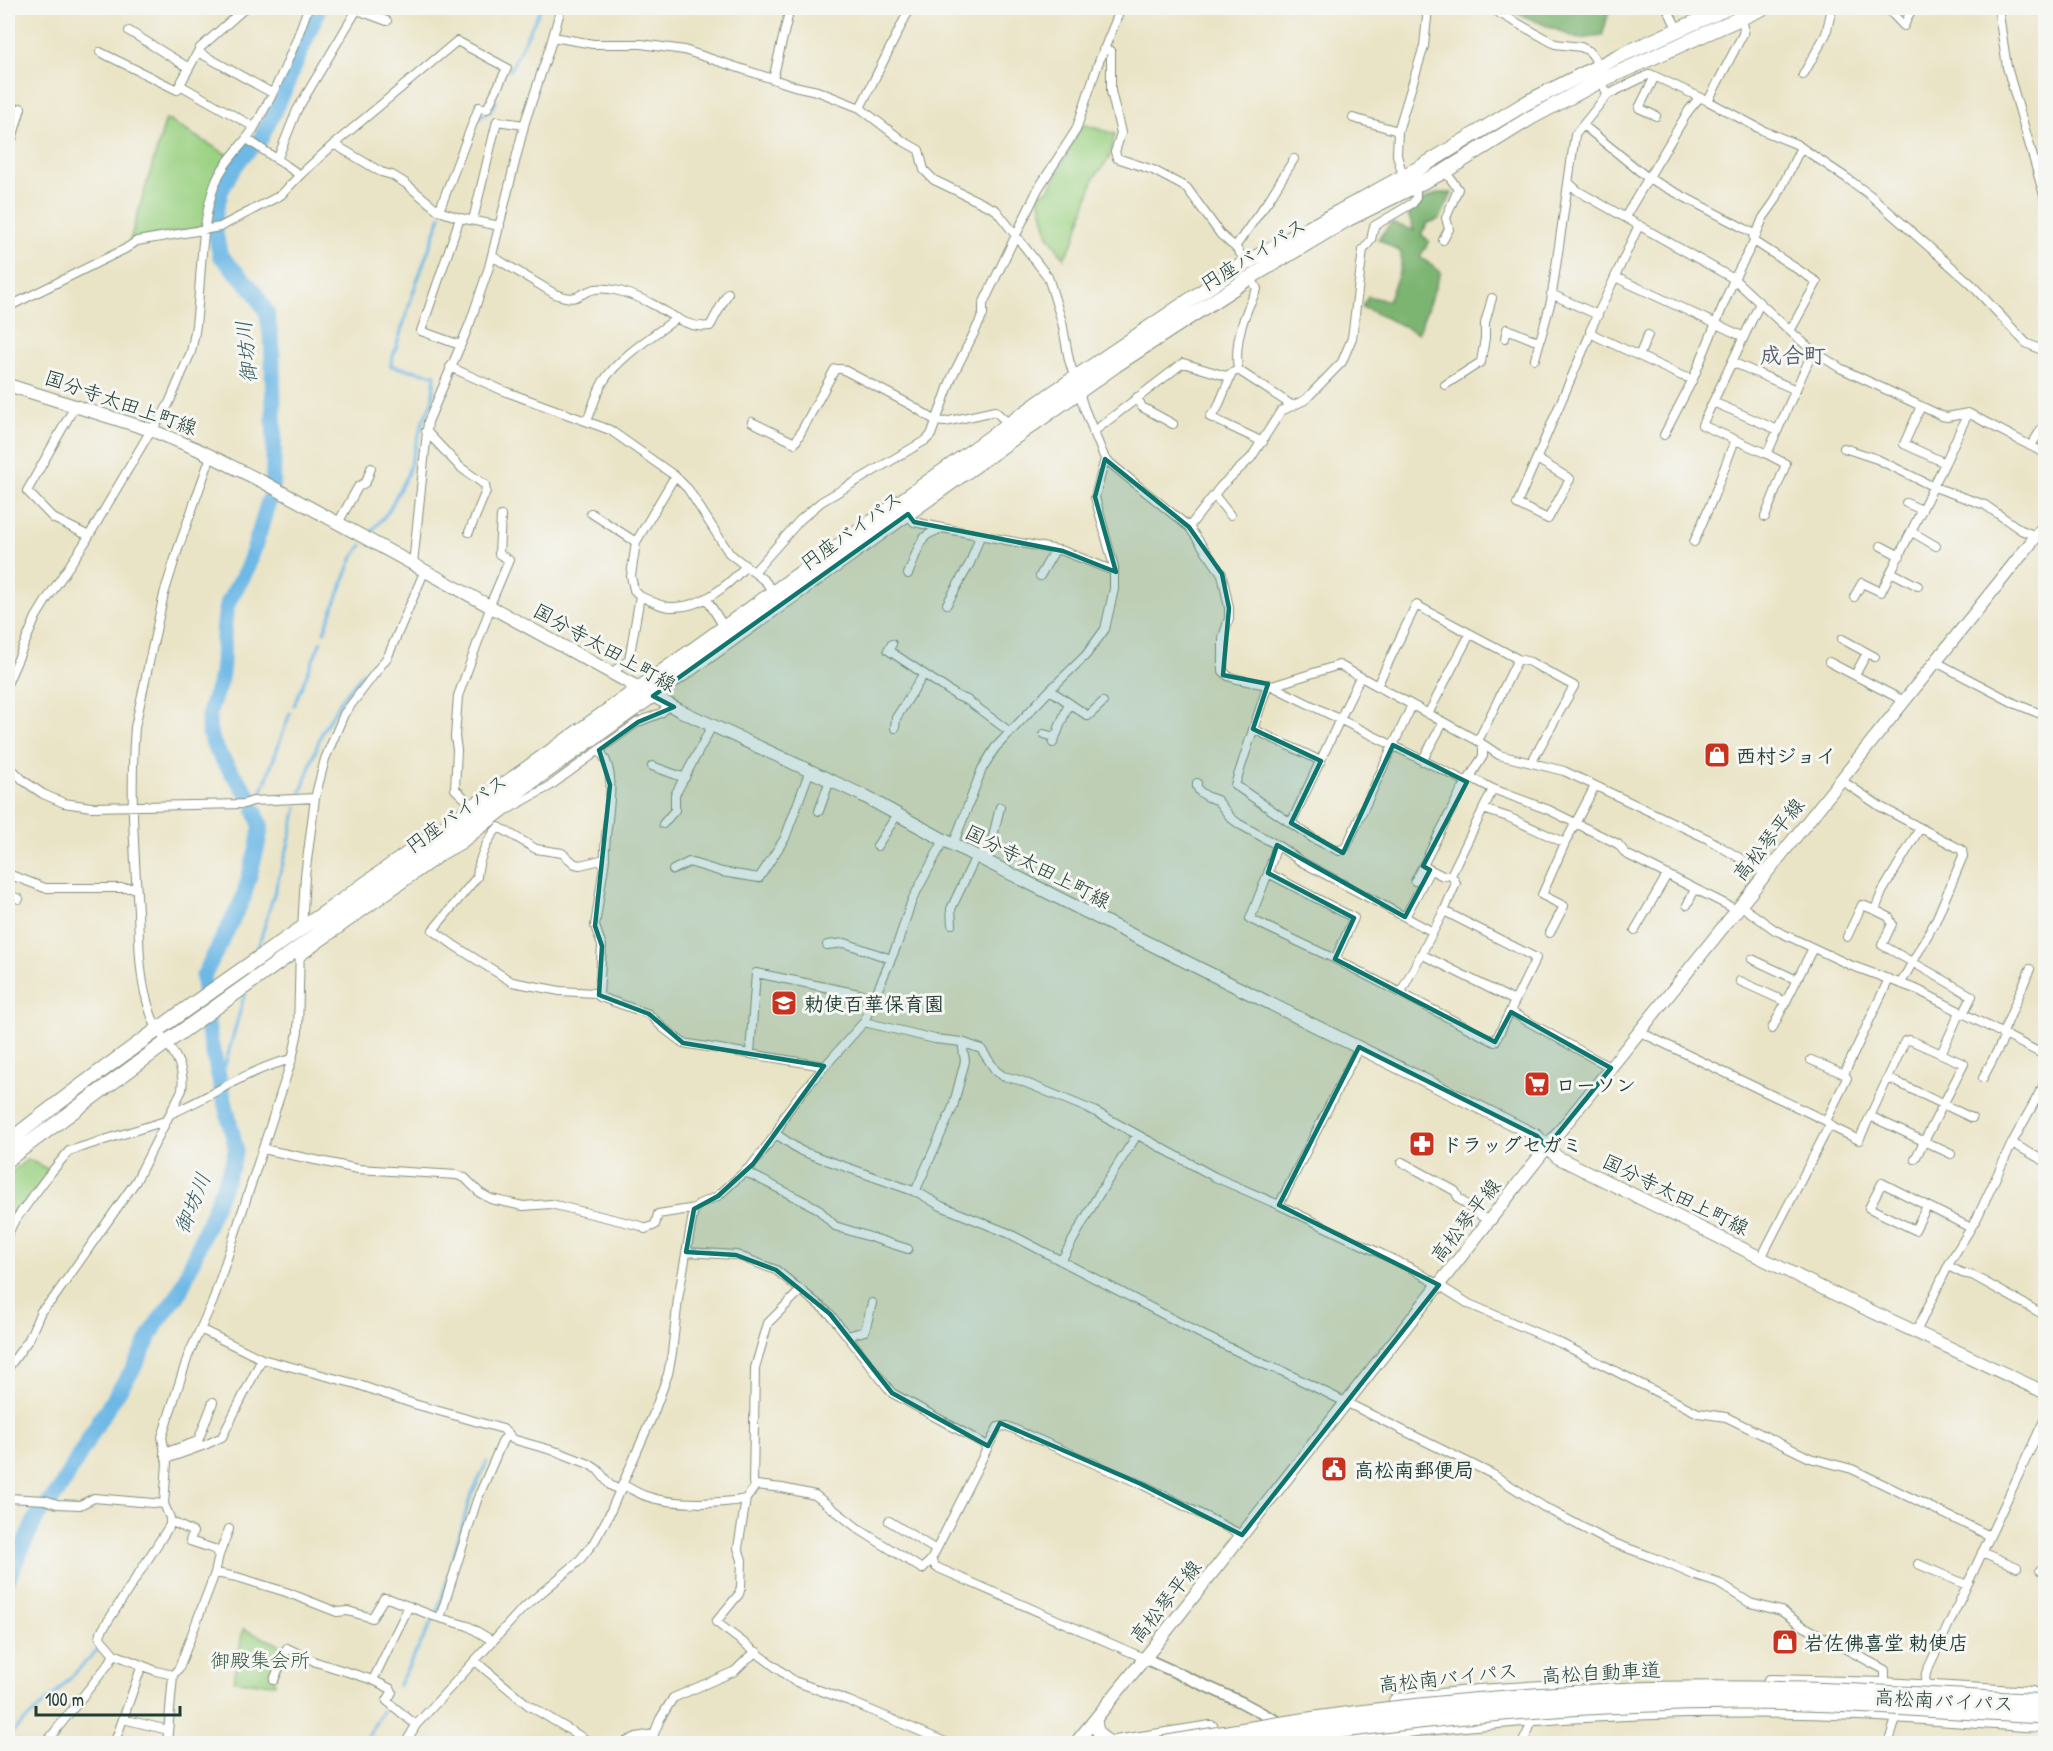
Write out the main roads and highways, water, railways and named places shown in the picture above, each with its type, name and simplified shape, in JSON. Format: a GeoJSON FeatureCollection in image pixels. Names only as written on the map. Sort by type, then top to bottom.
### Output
{"type":"FeatureCollection","features":[{"type":"Feature","properties":{"kind":"highway","name":"円座バイパス"},"geometry":{"type":"LineString","coordinates":[[8,1142],[158,1028],[1009,424],[1077,384],[1116,365],[1251,277],[1348,219],[1445,171],[1600,74],[1678,30],[1727,8]]}},
{"type":"Feature","properties":{"kind":"highway","name":"円座バイパス"},"geometry":{"type":"LineString","coordinates":[[8,1159],[167,1042],[300,953],[908,514],[1077,384],[1247,262],[1357,204],[1526,103],[1763,8]]}},
{"type":"Feature","properties":{"kind":"highway","name":"高松南バイパス"},"geometry":{"type":"LineString","coordinates":[[1110,1743],[1426,1697],[1547,1687],[1688,1682],[1885,1685],[2046,1695]]}},
{"type":"Feature","properties":{"kind":"highway","name":"高松自動車道"},"geometry":{"type":"LineString","coordinates":[[1161,1743],[1344,1715],[1507,1698],[1613,1691],[1803,1689],[2046,1702]]}},
{"type":"Feature","properties":{"kind":"highway","name":"高松自動車道"},"geometry":{"type":"LineString","coordinates":[[1246,1743],[1466,1716],[1683,1703],[1805,1704],[2046,1716]]}},
{"type":"Feature","properties":{"kind":"highway","name":"高松南バイパス"},"geometry":{"type":"LineString","coordinates":[[1312,1743],[1366,1739],[1481,1722],[1682,1711],[1803,1711],[2046,1725]]}},
{"type":"Feature","properties":{"kind":"main road","name":"国分寺太田上町線"},"geometry":{"type":"LineString","coordinates":[[8,385],[151,430],[211,456],[425,570],[670,705],[810,770],[981,859],[1537,1136],[1557,1157],[1761,1258],[2046,1393]]}},
{"type":"Feature","properties":{"kind":"main road","name":"高松琴平線"},"geometry":{"type":"LineString","coordinates":[[1075,1743],[1547,1147],[2042,531]]}},
{"type":"Feature","properties":{"kind":"main road"},"geometry":{"type":"LineString","coordinates":[[1096,1718],[1097,1731],[1110,1743]]}},
{"type":"Feature","properties":{"kind":"waterway","name":"御坊川"},"geometry":{"type":"LineString","coordinates":[[273,483],[272,345],[267,313],[254,291],[220,255],[215,214],[221,191],[231,172],[242,157],[260,140],[284,91],[319,8]]}},
{"type":"Feature","properties":{"kind":"waterway"},"geometry":{"type":"LineString","coordinates":[[510,70],[541,8]]}},
{"type":"Feature","properties":{"kind":"waterway"},"geometry":{"type":"LineString","coordinates":[[478,118],[490,111],[496,101]]}},
{"type":"Feature","properties":{"kind":"waterway"},"geometry":{"type":"LineString","coordinates":[[370,533],[388,512],[407,475],[423,421],[432,402],[435,375],[391,366],[391,363],[441,216]]}},
{"type":"Feature","properties":{"kind":"waterway","name":"御坊川"},"geometry":{"type":"LineString","coordinates":[[249,796],[217,750],[210,734],[209,719],[221,676],[228,603],[248,566],[269,500]]}},
{"type":"Feature","properties":{"kind":"waterway"},"geometry":{"type":"LineString","coordinates":[[324,632],[352,559],[362,545]]}},
{"type":"Feature","properties":{"kind":"waterway"},"geometry":{"type":"LineString","coordinates":[[294,705],[321,641]]}},
{"type":"Feature","properties":{"kind":"waterway"},"geometry":{"type":"LineString","coordinates":[[301,792],[322,732],[343,697],[364,672]]}},
{"type":"Feature","properties":{"kind":"waterway"},"geometry":{"type":"LineString","coordinates":[[255,811],[290,713]]}},
{"type":"Feature","properties":{"kind":"waterway"},"geometry":{"type":"LineString","coordinates":[[258,948],[297,807]]}},
{"type":"Feature","properties":{"kind":"waterway","name":"御坊川"},"geometry":{"type":"LineString","coordinates":[[8,1578],[37,1516],[58,1492],[99,1421],[133,1369],[157,1323],[179,1294],[232,1165],[236,1149],[209,1035],[203,977],[243,899],[261,827],[255,811]]}},
{"type":"Feature","properties":{"kind":"waterway"},"geometry":{"type":"LineString","coordinates":[[219,1080],[245,993]]}},
{"type":"Feature","properties":{"kind":"waterway"},"geometry":{"type":"LineString","coordinates":[[2040,1384],[2046,1370]]}},
{"type":"Feature","properties":{"kind":"waterway"},"geometry":{"type":"LineString","coordinates":[[398,1686],[438,1611],[470,1498],[487,1462]]}},
{"type":"Feature","properties":{"kind":"waterway"},"geometry":{"type":"LineString","coordinates":[[8,1736],[53,1696],[101,1646]]}},
{"type":"Feature","properties":{"kind":"waterway"},"geometry":{"type":"LineString","coordinates":[[364,1744],[382,1711]]}},
{"type":"Feature","properties":{"kind":"place","name":"西村ジョイ"},"geometry":{"type":"Point","coordinates":[1717,755]}},
{"type":"Feature","properties":{"kind":"place","name":"勅使百華保育園"},"geometry":{"type":"Point","coordinates":[784,1003]}},
{"type":"Feature","properties":{"kind":"place","name":"ローソン"},"geometry":{"type":"Point","coordinates":[1537,1084]}},
{"type":"Feature","properties":{"kind":"place","name":"ドラッグセガミ"},"geometry":{"type":"Point","coordinates":[1422,1144]}},
{"type":"Feature","properties":{"kind":"place","name":"高松南郵便局"},"geometry":{"type":"Point","coordinates":[1334,1469]}},
{"type":"Feature","properties":{"kind":"place","name":"岩佐佛喜堂 勅使店"},"geometry":{"type":"Point","coordinates":[1785,1642]}},
{"type":"Feature","properties":{"kind":"district","name":"成合町"},"geometry":{"type":"Point","coordinates":[1793,355]}},
{"type":"Feature","properties":{"kind":"park label","name":"御殿集会所"},"geometry":{"type":"Point","coordinates":[260,1659]}}]}
